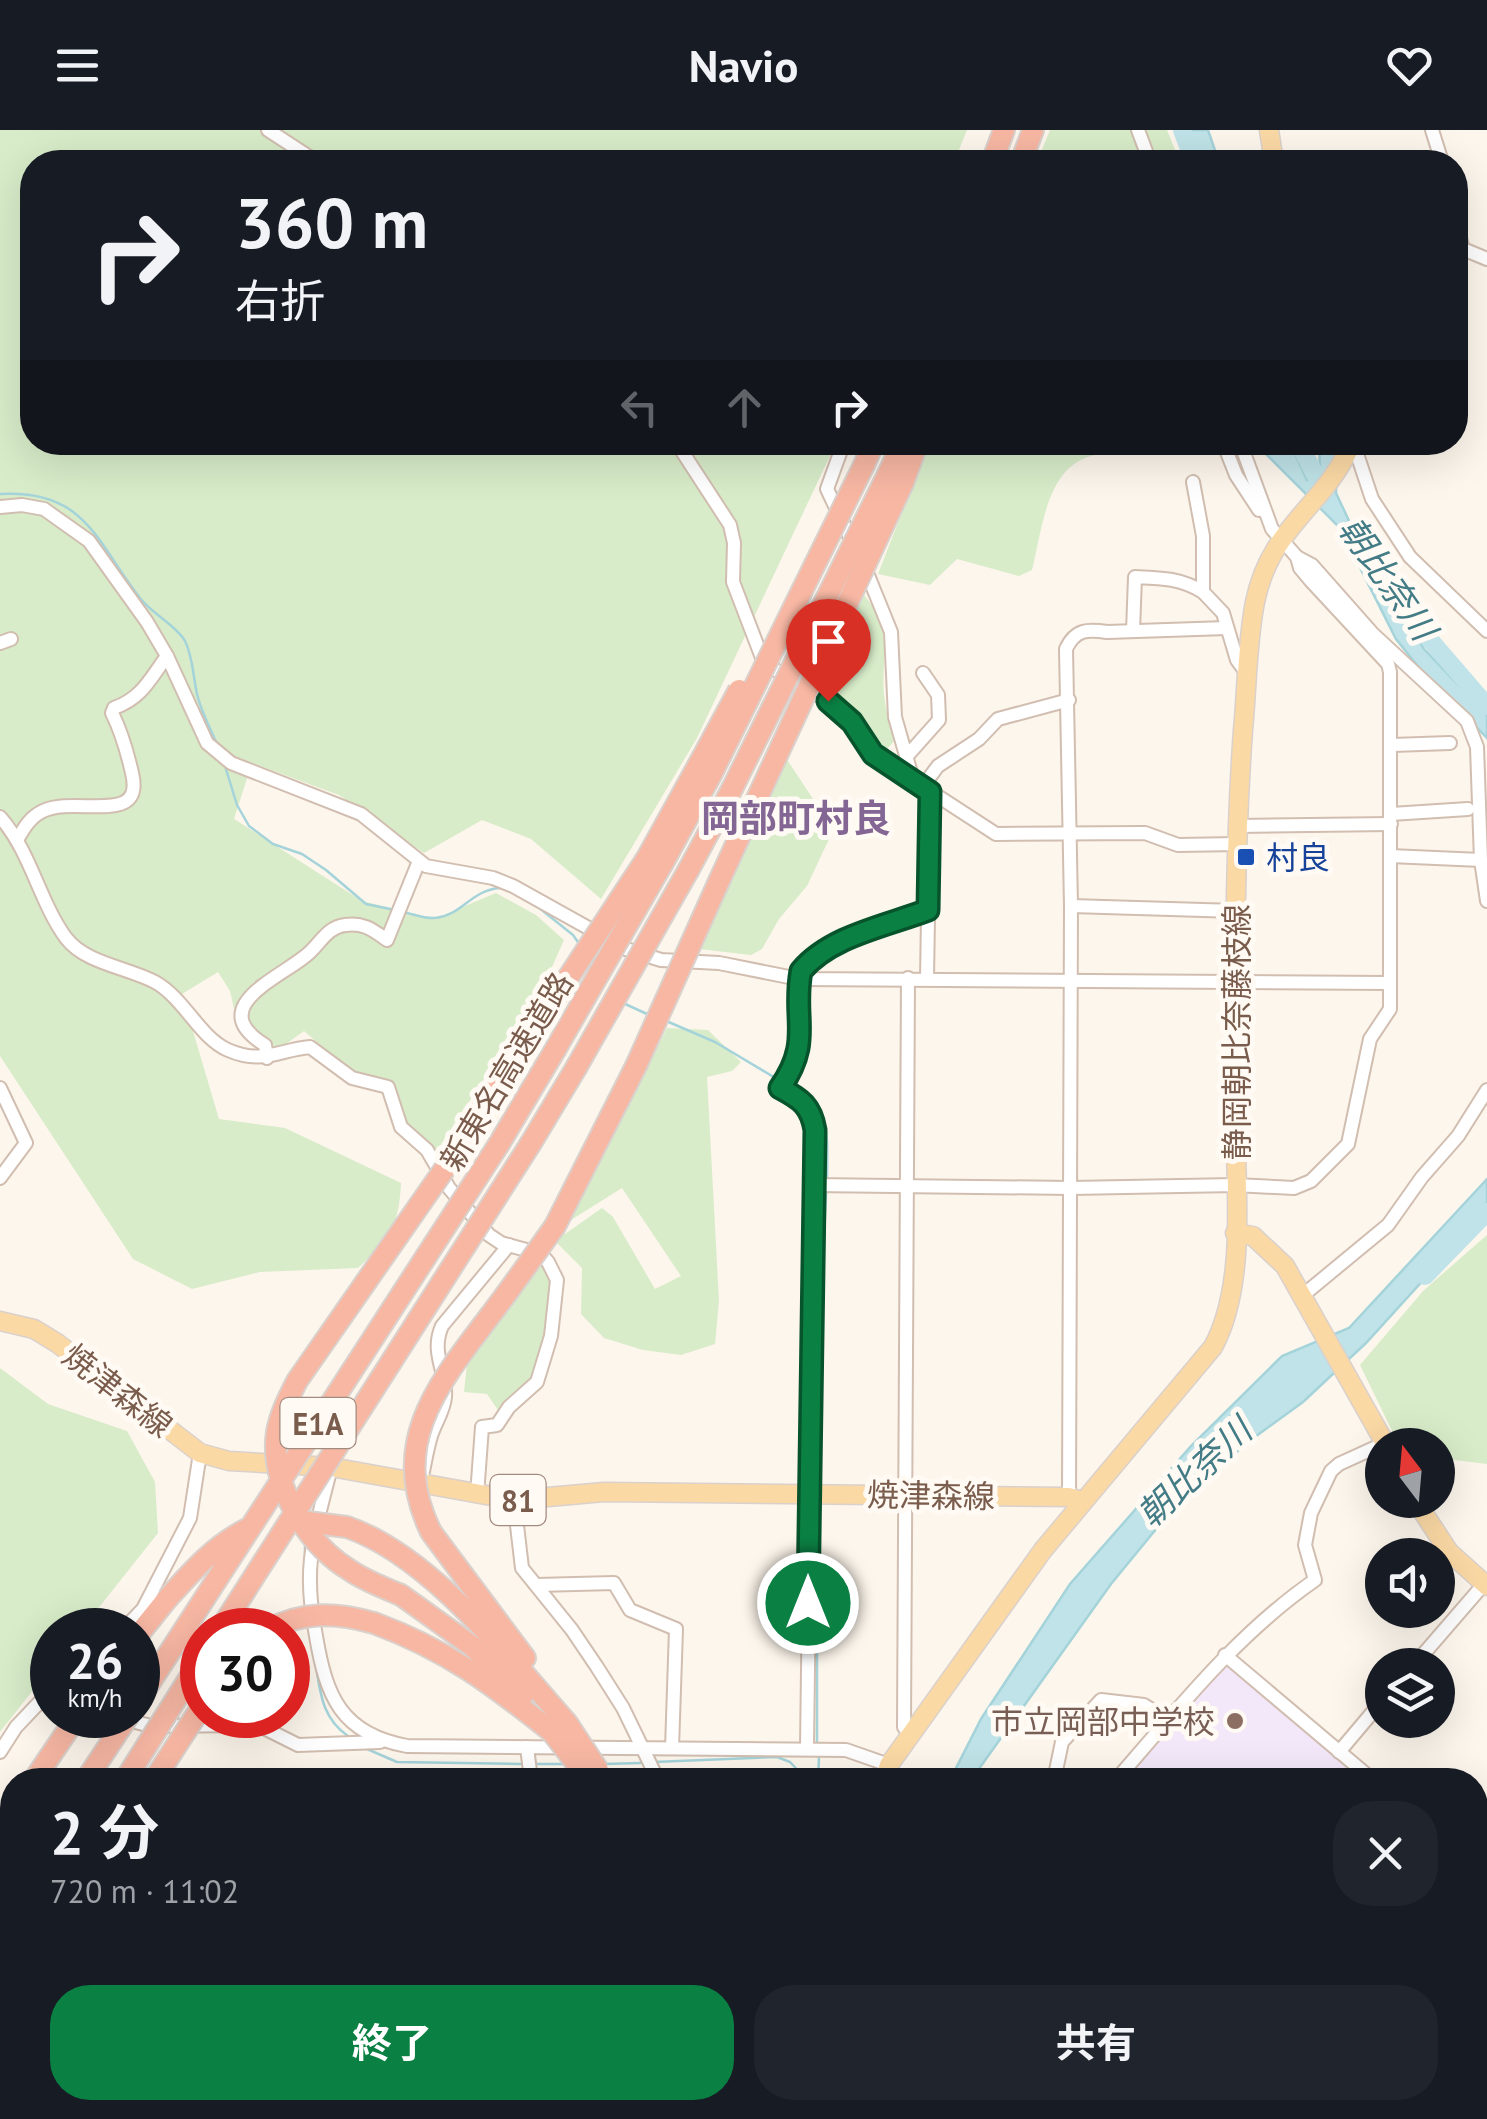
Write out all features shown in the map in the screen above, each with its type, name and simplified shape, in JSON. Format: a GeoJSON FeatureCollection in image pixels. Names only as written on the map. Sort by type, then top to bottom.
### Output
{"type":"FeatureCollection","features":[{"type":"Feature","properties":{"kind":"highway","name":"新東名高速道路"},"geometry":{"type":"LineString","coordinates":[[160,1667],[556,1050],[868,455]]}},
{"type":"Feature","properties":{"kind":"highway","name":"新東名高速道路"},"geometry":{"type":"LineString","coordinates":[[234,1608],[576,1068],[732,789],[896,478],[900,455]]}},
{"type":"Feature","properties":{"kind":"highway"},"geometry":{"type":"LineString","coordinates":[[560,1727],[533,1668],[432,1532],[415,1490],[414,1458],[426,1410],[449,1371],[555,1226],[636,1066],[896,478],[910,455]]}},
{"type":"Feature","properties":{"kind":"highway"},"geometry":{"type":"LineString","coordinates":[[560,1727],[496,1666],[401,1595],[352,1572],[307,1530],[284,1486],[276,1440],[284,1407],[297,1381],[448,1164],[508,1069],[656,860]]}},
{"type":"Feature","properties":{"kind":"highway"},"geometry":{"type":"LineString","coordinates":[[160,1609],[202,1560],[226,1540],[252,1526],[303,1520],[347,1527],[390,1548],[473,1618],[588,1768]]}},
{"type":"Feature","properties":{"kind":"highway"},"geometry":{"type":"LineString","coordinates":[[310,1615],[344,1616],[374,1623],[462,1663],[560,1727]]}},
{"type":"Feature","properties":{"kind":"highway"},"geometry":{"type":"LineString","coordinates":[[133,1768],[180,1693]]}},
{"type":"Feature","properties":{"kind":"highway"},"geometry":{"type":"LineString","coordinates":[[42,1768],[62,1738]]}},
{"type":"Feature","properties":{"kind":"highway"},"geometry":{"type":"LineString","coordinates":[[94,1768],[113,1738]]}},
{"type":"Feature","properties":{"kind":"highway"},"geometry":{"type":"LineString","coordinates":[[162,1768],[181,1738]]}},
{"type":"Feature","properties":{"kind":"main road","name":"静岡朝比奈藤枝線"},"geometry":{"type":"LineString","coordinates":[[1235,1234],[1238,835],[1254,604],[1265,564],[1280,531],[1345,455]]}},
{"type":"Feature","properties":{"kind":"main road"},"geometry":{"type":"LineString","coordinates":[[889,1768],[1076,1499],[1213,1348],[1223,1330],[1234,1292],[1235,1234],[1253,1236],[1273,1252],[1306,1300],[1377,1428]]}},
{"type":"Feature","properties":{"kind":"main road","name":"焼津森線"},"geometry":{"type":"LineString","coordinates":[[0,1321],[34,1329],[57,1343],[200,1453],[229,1461],[330,1467],[514,1500],[604,1492],[1076,1499]]}},
{"type":"Feature","properties":{"kind":"main road"},"geometry":{"type":"LineString","coordinates":[[1427,1518],[1449,1552],[1486,1585]]}},
{"type":"Feature","properties":{"kind":"street"},"geometry":{"type":"LineString","coordinates":[[268,130],[299,150]]}},
{"type":"Feature","properties":{"kind":"street"},"geometry":{"type":"LineString","coordinates":[[684,455],[730,526],[734,582],[764,664],[841,709],[873,754],[996,834],[1145,833],[1192,846],[1238,835],[1468,809]]}},
{"type":"Feature","properties":{"kind":"street"},"geometry":{"type":"LineString","coordinates":[[839,455],[827,489],[887,619],[895,718],[922,786],[927,979]]}},
{"type":"Feature","properties":{"kind":"street"},"geometry":{"type":"LineString","coordinates":[[812,1185],[1294,1188],[1306,1184],[1348,1144],[1370,1039],[1390,1009],[1392,745],[1388,664],[1300,568],[1297,557],[1228,455]]}},
{"type":"Feature","properties":{"kind":"street"},"geometry":{"type":"LineString","coordinates":[[1246,455],[1280,531]]}},
{"type":"Feature","properties":{"kind":"street"},"geometry":{"type":"LineString","coordinates":[[1354,455],[1372,499],[1410,557],[1487,632]]}},
{"type":"Feature","properties":{"kind":"street"},"geometry":{"type":"LineString","coordinates":[[1193,482],[1203,536],[1202,592]]}},
{"type":"Feature","properties":{"kind":"street"},"geometry":{"type":"LineString","coordinates":[[0,507],[44,509],[88,542],[167,656],[207,743],[231,763],[361,814],[426,866],[494,878],[626,949],[661,960],[719,963],[799,978],[1389,983]]}},
{"type":"Feature","properties":{"kind":"street"},"geometry":{"type":"LineString","coordinates":[[1297,557],[1312,566],[1373,634],[1467,721],[1477,747],[1481,860],[1487,901]]}},
{"type":"Feature","properties":{"kind":"street"},"geometry":{"type":"LineString","coordinates":[[1133,631],[1135,577],[1188,582],[1223,613],[1236,660],[1248,675]]}},
{"type":"Feature","properties":{"kind":"street"},"geometry":{"type":"LineString","coordinates":[[1076,1499],[1066,649],[1070,639],[1088,629],[1227,628]]}},
{"type":"Feature","properties":{"kind":"street"},"geometry":{"type":"LineString","coordinates":[[17,840],[30,819],[41,811],[60,805],[116,806],[134,796],[122,729],[112,713],[144,691],[167,656]]}},
{"type":"Feature","properties":{"kind":"street"},"geometry":{"type":"LineString","coordinates":[[907,756],[939,720],[938,695],[923,673]]}},
{"type":"Feature","properties":{"kind":"street"},"geometry":{"type":"LineString","coordinates":[[922,786],[938,766],[979,738],[998,719],[1069,700]]}},
{"type":"Feature","properties":{"kind":"street"},"geometry":{"type":"LineString","coordinates":[[1392,745],[1450,743]]}},
{"type":"Feature","properties":{"kind":"street"},"geometry":{"type":"LineString","coordinates":[[0,817],[17,840],[64,936],[77,950],[155,982],[176,997],[226,1050],[267,1058],[310,1047],[352,1078],[388,1087],[401,1127],[427,1150],[449,1188],[489,1236],[524,1248],[548,1262],[556,1280],[551,1336],[536,1382],[508,1407],[497,1425],[482,1427],[477,1495]]}},
{"type":"Feature","properties":{"kind":"street"},"geometry":{"type":"LineString","coordinates":[[1390,856],[1481,860]]}},
{"type":"Feature","properties":{"kind":"street"},"geometry":{"type":"LineString","coordinates":[[267,1058],[265,1044],[244,1030],[242,1021],[249,996],[307,955],[334,927],[362,924],[387,940],[419,861]]}},
{"type":"Feature","properties":{"kind":"street"},"geometry":{"type":"LineString","coordinates":[[1071,906],[1236,912]]}},
{"type":"Feature","properties":{"kind":"street"},"geometry":{"type":"LineString","coordinates":[[807,1748],[813,1118],[802,1100],[780,1088],[801,1045],[801,971],[813,957],[834,944],[928,910]]}},
{"type":"Feature","properties":{"kind":"street"},"geometry":{"type":"LineString","coordinates":[[908,978],[904,1727],[910,1736]]}},
{"type":"Feature","properties":{"kind":"street"},"geometry":{"type":"LineString","coordinates":[[0,1088],[26,1143],[0,1178]]}},
{"type":"Feature","properties":{"kind":"street"},"geometry":{"type":"LineString","coordinates":[[1306,1300],[1388,1226],[1422,1177],[1458,1136],[1487,1090]]}},
{"type":"Feature","properties":{"kind":"street"},"geometry":{"type":"LineString","coordinates":[[420,1483],[431,1436],[445,1402],[436,1338],[509,1245]]}},
{"type":"Feature","properties":{"kind":"street"},"geometry":{"type":"LineString","coordinates":[[144,1608],[190,1518],[200,1453]]}},
{"type":"Feature","properties":{"kind":"street"},"geometry":{"type":"LineString","coordinates":[[1126,1768],[1225,1654],[1291,1595],[1314,1580],[1305,1545],[1312,1514],[1331,1471],[1365,1453]]}},
{"type":"Feature","properties":{"kind":"street"},"geometry":{"type":"LineString","coordinates":[[330,1467],[312,1554],[311,1607],[326,1686],[343,1714],[374,1738],[407,1746],[830,1749],[869,1756],[881,1768]]}},
{"type":"Feature","properties":{"kind":"street"},"geometry":{"type":"LineString","coordinates":[[514,1500],[520,1563],[597,1667],[653,1768]]}},
{"type":"Feature","properties":{"kind":"street"},"geometry":{"type":"LineString","coordinates":[[537,1584],[614,1583],[630,1610],[676,1628],[672,1748]]}},
{"type":"Feature","properties":{"kind":"street"},"geometry":{"type":"LineString","coordinates":[[1429,1648],[1486,1585]]}},
{"type":"Feature","properties":{"kind":"street"},"geometry":{"type":"LineString","coordinates":[[1225,1654],[1358,1768]]}},
{"type":"Feature","properties":{"kind":"street"},"geometry":{"type":"LineString","coordinates":[[1057,1768],[1062,1742],[1102,1700],[1144,1705],[1168,1720]]}},
{"type":"Feature","properties":{"kind":"street"},"geometry":{"type":"LineString","coordinates":[[0,1752],[30,1712]]}},
{"type":"Feature","properties":{"kind":"street"},"geometry":{"type":"LineString","coordinates":[[1339,1752],[1365,1722]]}},
{"type":"Feature","properties":{"kind":"street"},"geometry":{"type":"LineString","coordinates":[[160,1726],[250,1725],[298,1745],[388,1742]]}},
{"type":"Feature","properties":{"kind":"street"},"geometry":{"type":"LineString","coordinates":[[527,1746],[530,1768]]}},
{"type":"Feature","properties":{"kind":"shaded area","name":"市立岡部中学校"},"geometry":{"type":"Polygon","coordinates":[[[1228,1663],[1349,1768],[1133,1768],[1228,1663]]]}},
{"type":"Feature","properties":{"kind":"green space"},"geometry":{"type":"Polygon","coordinates":[[[0,130],[967,130],[959,150],[20,150],[20,455],[830,455],[697,738],[601,899],[531,839],[482,820],[424,853],[339,795],[252,763],[234,819],[362,901],[434,919],[496,893],[536,915],[564,940],[540,994],[436,1152],[405,1126],[391,1086],[348,1069],[304,1031],[279,1049],[238,1026],[230,991],[218,972],[182,994],[219,1119],[285,1128],[401,1183],[395,1222],[378,1249],[358,1268],[260,1272],[192,1289],[133,1259],[0,1056],[0,130]]]}},
{"type":"Feature","properties":{"kind":"green space"},"geometry":{"type":"Polygon","coordinates":[[[1050,130],[1131,130],[1138,150],[1042,150],[1050,130]]]}},
{"type":"Feature","properties":{"kind":"green space"},"geometry":{"type":"Polygon","coordinates":[[[1143,130],[1167,130],[1175,150],[1150,150],[1143,130]]]}},
{"type":"Feature","properties":{"kind":"green space"},"geometry":{"type":"Polygon","coordinates":[[[924,455],[1097,455],[1076,463],[1055,487],[1032,570],[1019,576],[957,559],[930,585],[878,574],[924,455]]]}},
{"type":"Feature","properties":{"kind":"green space"},"geometry":{"type":"Polygon","coordinates":[[[864,595],[884,635],[885,701],[895,740],[882,755],[850,707],[821,690],[864,595]]]}},
{"type":"Feature","properties":{"kind":"green space"},"geometry":{"type":"Polygon","coordinates":[[[786,758],[815,802],[829,839],[807,886],[779,919],[762,949],[751,955],[699,949],[786,758]]]}},
{"type":"Feature","properties":{"kind":"green space"},"geometry":{"type":"Polygon","coordinates":[[[667,1028],[708,1030],[741,1062],[732,1071],[707,1077],[719,1301],[715,1344],[681,1355],[643,1350],[604,1338],[581,1314],[582,1268],[555,1241],[602,1208],[613,1217],[655,1289],[681,1276],[622,1188],[563,1225],[606,1150],[667,1028]]]}},
{"type":"Feature","properties":{"kind":"green space"},"geometry":{"type":"Polygon","coordinates":[[[1487,1235],[1487,1464],[1455,1460],[1455,1428],[1391,1428],[1360,1365],[1424,1290],[1487,1235]]]}},
{"type":"Feature","properties":{"kind":"green space"},"geometry":{"type":"Polygon","coordinates":[[[540,1257],[553,1284],[547,1340],[531,1387],[500,1413],[487,1394],[464,1392],[468,1355],[540,1257]]]}},
{"type":"Feature","properties":{"kind":"green space"},"geometry":{"type":"Polygon","coordinates":[[[0,1368],[48,1404],[127,1431],[155,1482],[158,1533],[98,1608],[30,1608],[30,1694],[0,1732],[0,1368]]]}},
{"type":"Feature","properties":{"kind":"water"},"geometry":{"type":"Polygon","coordinates":[[[1187,130],[1208,130],[1215,150],[1192,150],[1187,130]]]}},
{"type":"Feature","properties":{"kind":"water"},"geometry":{"type":"Polygon","coordinates":[[[1267,455],[1296,455],[1307,480],[1320,470],[1319,455],[1337,455],[1336,493],[1365,555],[1424,649],[1487,715],[1487,738],[1425,675],[1396,639],[1340,528],[1267,455]]]}},
{"type":"Feature","properties":{"kind":"water"},"geometry":{"type":"Polygon","coordinates":[[[1487,1179],[1487,1210],[1366,1343],[1303,1402],[1248,1442],[1175,1506],[1111,1584],[980,1768],[956,1768],[981,1719],[1070,1584],[1191,1446],[1282,1356],[1349,1328],[1487,1179]]]}},
{"type":"Feature","properties":{"kind":"waterway","name":"朝比奈川"},"geometry":{"type":"LineString","coordinates":[[1182,130],[1190,150]]}},
{"type":"Feature","properties":{"kind":"waterway","name":"朝比奈川"},"geometry":{"type":"LineString","coordinates":[[1305,455],[1326,495]]}},
{"type":"Feature","properties":{"kind":"waterway"},"geometry":{"type":"LineString","coordinates":[[0,494],[52,500],[86,523],[140,598],[185,641],[199,701],[217,744]]}},
{"type":"Feature","properties":{"kind":"waterway","name":"朝比奈川"},"geometry":{"type":"LineString","coordinates":[[1354,538],[1394,598],[1487,706]]}},
{"type":"Feature","properties":{"kind":"waterway"},"geometry":{"type":"LineString","coordinates":[[225,766],[237,805],[249,826],[273,844],[302,854],[366,904],[395,910]]}},
{"type":"Feature","properties":{"kind":"waterway"},"geometry":{"type":"LineString","coordinates":[[403,912],[427,918],[444,916],[481,893],[500,888]]}},
{"type":"Feature","properties":{"kind":"waterway"},"geometry":{"type":"LineString","coordinates":[[538,907],[580,945]]}},
{"type":"Feature","properties":{"kind":"waterway"},"geometry":{"type":"LineString","coordinates":[[623,1003],[647,1014]]}},
{"type":"Feature","properties":{"kind":"waterway"},"geometry":{"type":"LineString","coordinates":[[664,1020],[715,1042],[777,1079]]}},
{"type":"Feature","properties":{"kind":"waterway"},"geometry":{"type":"LineString","coordinates":[[788,1086],[820,1115],[827,1136],[827,1180]]}},
{"type":"Feature","properties":{"kind":"waterway"},"geometry":{"type":"LineString","coordinates":[[818,1370],[826,1193]]}},
{"type":"Feature","properties":{"kind":"waterway","name":"朝比奈川"},"geometry":{"type":"LineString","coordinates":[[1425,1276],[1487,1212]]}},
{"type":"Feature","properties":{"kind":"waterway"},"geometry":{"type":"LineString","coordinates":[[817,1423],[817,1485]]}},
{"type":"Feature","properties":{"kind":"waterway"},"geometry":{"type":"LineString","coordinates":[[817,1503],[817,1745]]}},
{"type":"Feature","properties":{"kind":"waterway"},"geometry":{"type":"LineString","coordinates":[[305,1541],[305,1563]]}},
{"type":"Feature","properties":{"kind":"waterway"},"geometry":{"type":"LineString","coordinates":[[315,1660],[327,1712],[348,1736]]}},
{"type":"Feature","properties":{"kind":"waterway"},"geometry":{"type":"LineString","coordinates":[[367,1749],[397,1762],[521,1764]]}},
{"type":"Feature","properties":{"kind":"waterway"},"geometry":{"type":"LineString","coordinates":[[654,1762],[777,1757],[796,1768]]}},
{"type":"Feature","properties":{"kind":"waterway"},"geometry":{"type":"LineString","coordinates":[[819,1757],[819,1768]]}},
{"type":"Feature","properties":{"kind":"waterway"},"geometry":{"type":"LineString","coordinates":[[604,1764],[641,1763]]}},
{"type":"Feature","properties":{"kind":"waterway"},"geometry":{"type":"LineString","coordinates":[[534,1764],[566,1764]]}},
{"type":"Feature","properties":{"kind":"place","name":"村良"},"geometry":{"type":"Point","coordinates":[1246,857]}},
{"type":"Feature","properties":{"kind":"place","name":"市立岡部中学校"},"geometry":{"type":"Point","coordinates":[1235,1721]}},
{"type":"Feature","properties":{"kind":"district","name":"岡部町村良"},"geometry":{"type":"Point","coordinates":[796,817]}},
{"type":"Feature","properties":{"kind":"route"},"geometry":{"type":"LineString","coordinates":[[808,1603],[815,1130],[810,1109],[780,1088],[801,1045],[799,978],[813,957],[834,944],[928,910],[930,792],[873,754],[841,709],[828,701]]}}]}
